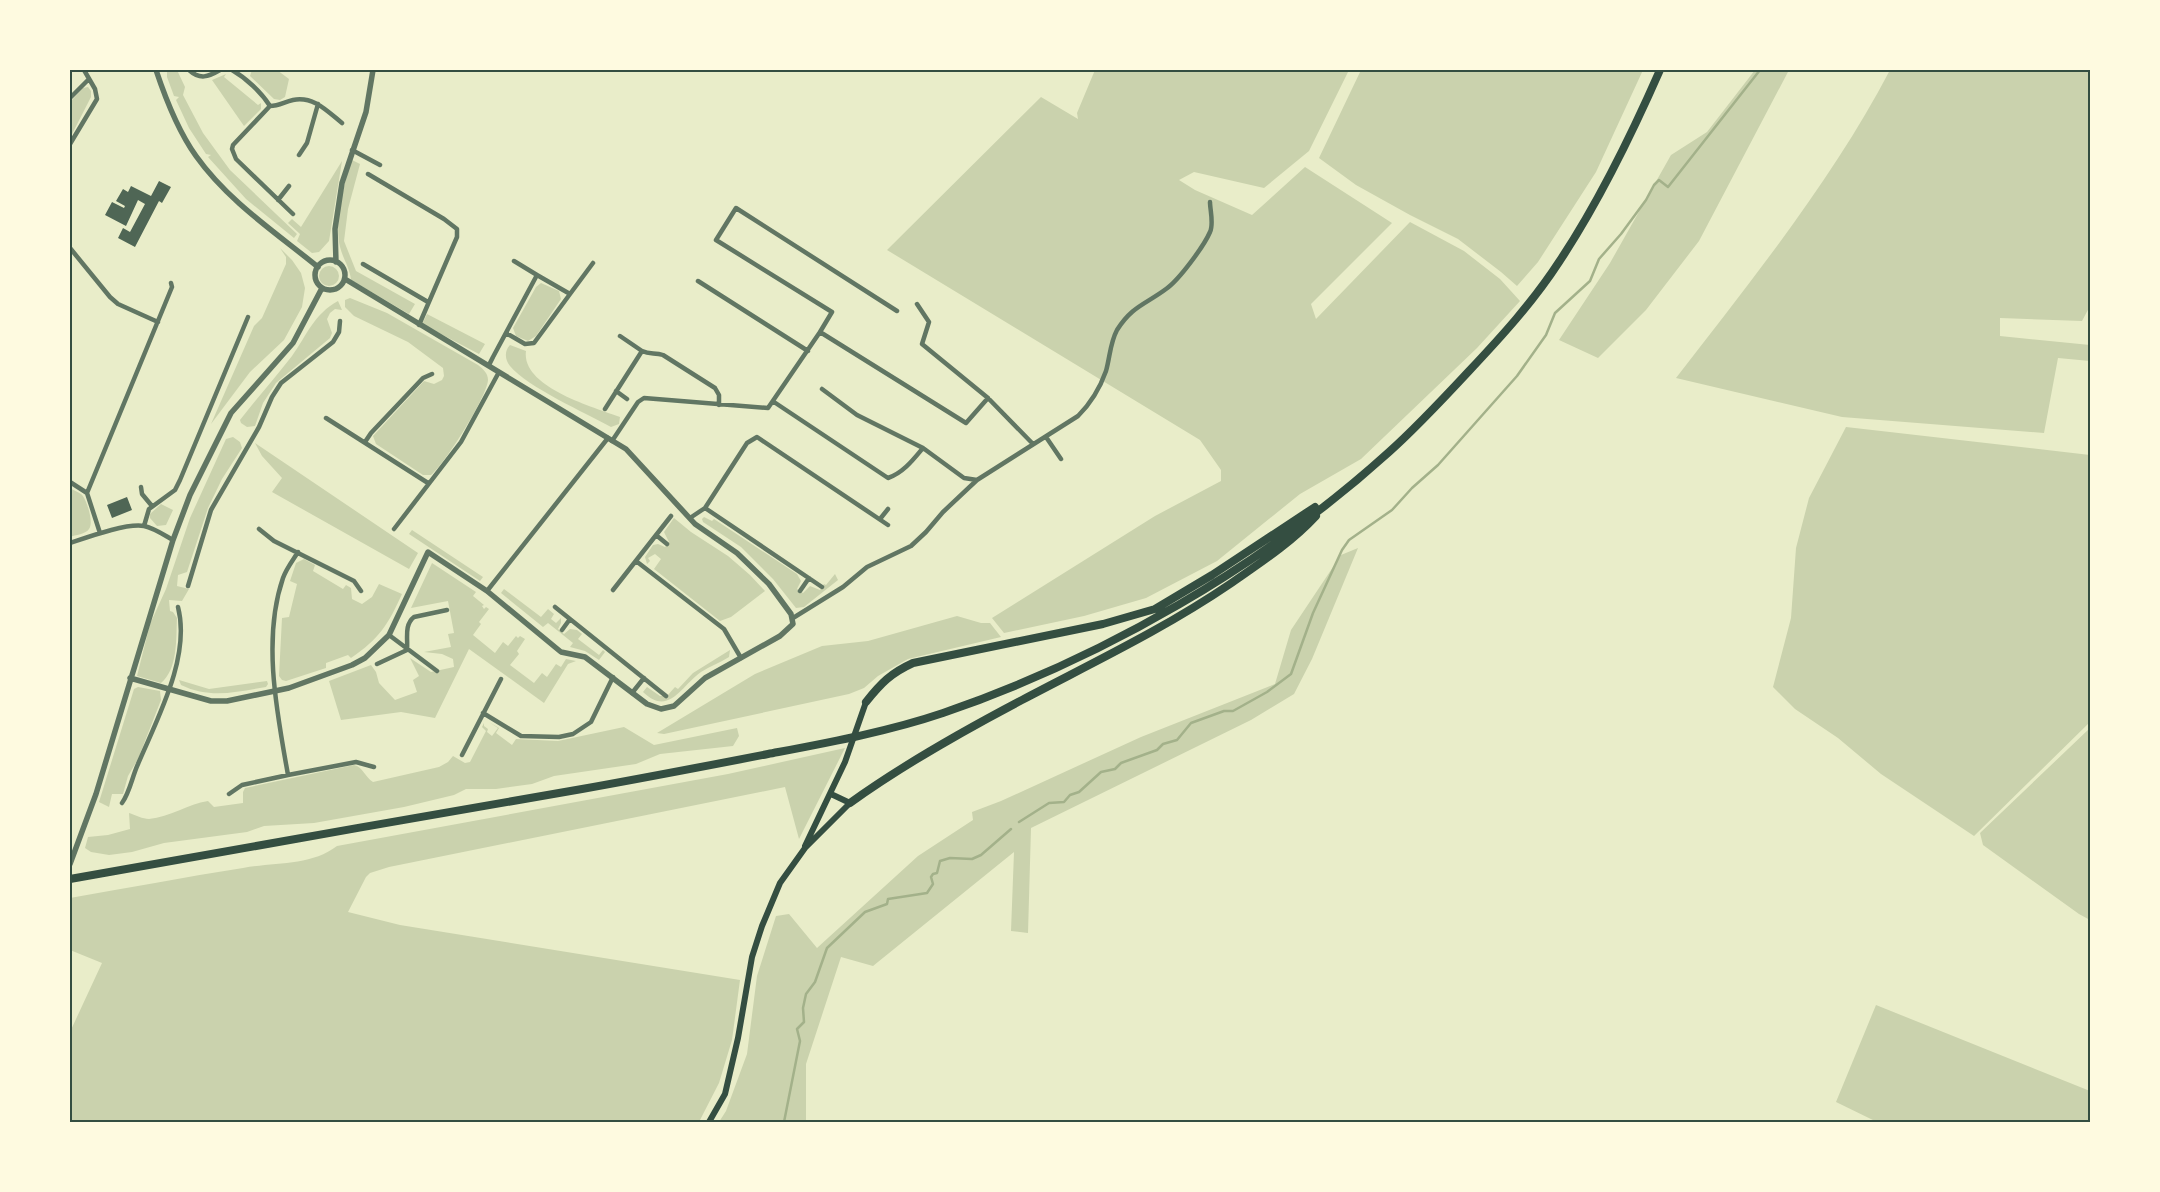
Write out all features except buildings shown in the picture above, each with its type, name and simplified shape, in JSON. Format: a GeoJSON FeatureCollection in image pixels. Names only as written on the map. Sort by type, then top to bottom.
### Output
{"type":"FeatureCollection","features":[{"type":"Feature","properties":{"kind":"highway"},"geometry":{"type":"LineString","coordinates":[[70,879],[638,779],[827,743],[939,714],[996,693],[1106,644],[1160,615],[1234,570],[1331,500],[1398,443],[1443,399],[1522,313],[1559,262],[1600,193],[1641,113],[1660,70]]}},
{"type":"Feature","properties":{"kind":"highway"},"geometry":{"type":"LineString","coordinates":[[866,702],[879,685],[894,672],[913,663],[1130,618],[1155,609],[1212,575],[1307,511],[1331,500]]}},
{"type":"Feature","properties":{"kind":"highway"},"geometry":{"type":"LineString","coordinates":[[850,803],[902,768],[1021,700],[1151,633],[1209,598],[1273,554],[1308,524],[1331,500]]}},
{"type":"Feature","properties":{"kind":"main road"},"geometry":{"type":"LineString","coordinates":[[805,848],[811,832],[831,794],[866,702]]}},
{"type":"Feature","properties":{"kind":"main road"},"geometry":{"type":"LineString","coordinates":[[709,1122],[725,1094],[738,1038],[752,957],[780,882],[805,848],[850,803],[831,794]]}},
{"type":"Feature","properties":{"kind":"street"},"geometry":{"type":"LineString","coordinates":[[70,144],[97,99],[95,89],[84,70]]}},
{"type":"Feature","properties":{"kind":"street"},"geometry":{"type":"LineString","coordinates":[[156,70],[166,100],[196,156],[239,204],[318,266]]}},
{"type":"Feature","properties":{"kind":"street"},"geometry":{"type":"LineString","coordinates":[[189,70],[195,75],[203,77],[220,70]]}},
{"type":"Feature","properties":{"kind":"street"},"geometry":{"type":"LineString","coordinates":[[232,70],[263,96],[270,106]]}},
{"type":"Feature","properties":{"kind":"street"},"geometry":{"type":"LineString","coordinates":[[240,75],[244,70]]}},
{"type":"Feature","properties":{"kind":"street"},"geometry":{"type":"LineString","coordinates":[[336,262],[334,247],[338,205],[344,171],[366,112],[372,70]]}},
{"type":"Feature","properties":{"kind":"street"},"geometry":{"type":"LineString","coordinates":[[70,98],[89,78]]}},
{"type":"Feature","properties":{"kind":"street"},"geometry":{"type":"LineString","coordinates":[[293,214],[236,158],[232,149],[233,145],[270,106],[279,106],[292,100],[306,99],[318,104],[342,123]]}},
{"type":"Feature","properties":{"kind":"street"},"geometry":{"type":"LineString","coordinates":[[299,155],[307,143],[318,104]]}},
{"type":"Feature","properties":{"kind":"street"},"geometry":{"type":"LineString","coordinates":[[352,150],[380,165]]}},
{"type":"Feature","properties":{"kind":"street"},"geometry":{"type":"LineString","coordinates":[[368,174],[444,218],[457,230],[457,237],[419,325]]}},
{"type":"Feature","properties":{"kind":"street"},"geometry":{"type":"LineString","coordinates":[[278,200],[289,186]]}},
{"type":"Feature","properties":{"kind":"street"},"geometry":{"type":"LineString","coordinates":[[130,678],[168,690],[211,700],[227,701],[275,692],[327,676],[365,658],[389,635],[428,552],[487,591],[561,652],[585,657],[613,677],[632,694],[652,707],[670,708],[705,678],[776,639],[791,626],[793,618],[843,587],[868,567],[911,546],[977,480],[1078,416],[1090,404],[1106,371],[1117,331],[1130,313],[1144,301],[1167,289],[1180,277],[1211,231],[1210,202]]}},
{"type":"Feature","properties":{"kind":"street"},"geometry":{"type":"LineString","coordinates":[[487,591],[638,402],[644,398],[765,409],[774,402],[808,351],[832,312],[716,240],[736,208],[897,311]]}},
{"type":"Feature","properties":{"kind":"street"},"geometry":{"type":"LineString","coordinates":[[70,248],[110,297],[118,304],[158,322]]}},
{"type":"Feature","properties":{"kind":"street"},"geometry":{"type":"LineString","coordinates":[[326,261],[336,262],[344,269],[345,279],[343,283],[336,290],[322,288],[316,281],[315,276],[318,266],[326,261]]}},
{"type":"Feature","properties":{"kind":"street"},"geometry":{"type":"LineString","coordinates":[[514,261],[570,294]]}},
{"type":"Feature","properties":{"kind":"street"},"geometry":{"type":"LineString","coordinates":[[506,333],[524,344],[534,343],[593,262]]}},
{"type":"Feature","properties":{"kind":"street"},"geometry":{"type":"LineString","coordinates":[[364,264],[428,302]]}},
{"type":"Feature","properties":{"kind":"street"},"geometry":{"type":"LineString","coordinates":[[489,365],[537,275]]}},
{"type":"Feature","properties":{"kind":"street"},"geometry":{"type":"LineString","coordinates":[[345,279],[626,449],[680,509],[703,531],[744,559],[769,584],[793,618]]}},
{"type":"Feature","properties":{"kind":"street"},"geometry":{"type":"LineString","coordinates":[[698,281],[808,351]]}},
{"type":"Feature","properties":{"kind":"street"},"geometry":{"type":"LineString","coordinates":[[87,493],[172,288],[171,282]]}},
{"type":"Feature","properties":{"kind":"street"},"geometry":{"type":"LineString","coordinates":[[70,864],[96,794],[173,540],[190,496],[224,424],[238,403],[272,369],[293,344],[322,288]]}},
{"type":"Feature","properties":{"kind":"street"},"geometry":{"type":"LineString","coordinates":[[917,304],[929,322],[922,344],[988,398],[1033,444]]}},
{"type":"Feature","properties":{"kind":"street"},"geometry":{"type":"LineString","coordinates":[[144,526],[152,506],[175,490],[248,317]]}},
{"type":"Feature","properties":{"kind":"street"},"geometry":{"type":"LineString","coordinates":[[188,586],[211,510],[259,427],[272,397],[287,378],[333,342],[339,332],[340,321]]}},
{"type":"Feature","properties":{"kind":"street"},"geometry":{"type":"LineString","coordinates":[[820,332],[966,423],[988,398]]}},
{"type":"Feature","properties":{"kind":"street"},"geometry":{"type":"LineString","coordinates":[[620,336],[648,354],[659,353],[663,355],[715,388],[719,395],[719,405]]}},
{"type":"Feature","properties":{"kind":"street"},"geometry":{"type":"LineString","coordinates":[[605,409],[642,351]]}},
{"type":"Feature","properties":{"kind":"street"},"geometry":{"type":"LineString","coordinates":[[394,529],[461,442],[498,372]]}},
{"type":"Feature","properties":{"kind":"street"},"geometry":{"type":"LineString","coordinates":[[365,442],[371,433],[423,378],[432,374]]}},
{"type":"Feature","properties":{"kind":"street"},"geometry":{"type":"LineString","coordinates":[[822,389],[857,415],[923,448],[964,478],[977,480]]}},
{"type":"Feature","properties":{"kind":"street"},"geometry":{"type":"LineString","coordinates":[[616,391],[627,399]]}},
{"type":"Feature","properties":{"kind":"street"},"geometry":{"type":"LineString","coordinates":[[774,402],[888,478],[906,467],[923,448]]}},
{"type":"Feature","properties":{"kind":"street"},"geometry":{"type":"LineString","coordinates":[[326,418],[428,483]]}},
{"type":"Feature","properties":{"kind":"street"},"geometry":{"type":"LineString","coordinates":[[690,518],[705,508],[747,443],[757,437],[888,525]]}},
{"type":"Feature","properties":{"kind":"street"},"geometry":{"type":"LineString","coordinates":[[1046,437],[1061,459]]}},
{"type":"Feature","properties":{"kind":"street"},"geometry":{"type":"LineString","coordinates":[[70,482],[87,493],[100,533]]}},
{"type":"Feature","properties":{"kind":"street"},"geometry":{"type":"LineString","coordinates":[[141,487],[142,494],[152,506]]}},
{"type":"Feature","properties":{"kind":"street"},"geometry":{"type":"LineString","coordinates":[[705,508],[822,587]]}},
{"type":"Feature","properties":{"kind":"street"},"geometry":{"type":"LineString","coordinates":[[880,519],[888,509]]}},
{"type":"Feature","properties":{"kind":"street"},"geometry":{"type":"LineString","coordinates":[[613,590],[671,516]]}},
{"type":"Feature","properties":{"kind":"street"},"geometry":{"type":"LineString","coordinates":[[70,543],[100,533],[134,526],[144,526],[173,540]]}},
{"type":"Feature","properties":{"kind":"street"},"geometry":{"type":"LineString","coordinates":[[259,529],[274,541],[354,581],[360,592]]}},
{"type":"Feature","properties":{"kind":"street"},"geometry":{"type":"LineString","coordinates":[[656,535],[667,544]]}},
{"type":"Feature","properties":{"kind":"street"},"geometry":{"type":"LineString","coordinates":[[288,775],[275,692],[274,625],[277,600],[284,576],[298,552]]}},
{"type":"Feature","properties":{"kind":"street"},"geometry":{"type":"LineString","coordinates":[[636,561],[724,629],[741,658]]}},
{"type":"Feature","properties":{"kind":"street"},"geometry":{"type":"LineString","coordinates":[[800,591],[809,578]]}},
{"type":"Feature","properties":{"kind":"street"},"geometry":{"type":"LineString","coordinates":[[122,803],[127,796],[132,777],[150,738],[168,690],[179,652],[181,620],[178,607]]}},
{"type":"Feature","properties":{"kind":"street"},"geometry":{"type":"LineString","coordinates":[[555,607],[666,696]]}},
{"type":"Feature","properties":{"kind":"street"},"geometry":{"type":"LineString","coordinates":[[407,650],[407,625],[410,620],[414,617],[446,610]]}},
{"type":"Feature","properties":{"kind":"street"},"geometry":{"type":"LineString","coordinates":[[562,630],[570,619]]}},
{"type":"Feature","properties":{"kind":"street"},"geometry":{"type":"LineString","coordinates":[[389,635],[437,671]]}},
{"type":"Feature","properties":{"kind":"street"},"geometry":{"type":"LineString","coordinates":[[377,664],[407,650]]}},
{"type":"Feature","properties":{"kind":"street"},"geometry":{"type":"LineString","coordinates":[[483,713],[521,736],[559,737],[573,734],[591,722],[613,677]]}},
{"type":"Feature","properties":{"kind":"street"},"geometry":{"type":"LineString","coordinates":[[632,694],[644,678]]}},
{"type":"Feature","properties":{"kind":"street"},"geometry":{"type":"LineString","coordinates":[[462,756],[501,679]]}},
{"type":"Feature","properties":{"kind":"street"},"geometry":{"type":"LineString","coordinates":[[229,794],[242,784],[356,762],[374,767]]}},
{"type":"Feature","properties":{"kind":"green space"},"geometry":{"type":"Polygon","coordinates":[[[167,70],[177,70],[185,87],[183,95],[203,133],[230,170],[297,234],[294,238],[246,199],[208,157],[211,155],[206,154],[189,128],[176,100],[179,97],[174,96],[167,77],[167,70]]]}},
{"type":"Feature","properties":{"kind":"green space"},"geometry":{"type":"Polygon","coordinates":[[[252,70],[277,70],[289,79],[285,97],[280,100],[274,99],[250,76],[252,70]]]}},
{"type":"Feature","properties":{"kind":"green space"},"geometry":{"type":"Polygon","coordinates":[[[1095,70],[1349,70],[1309,151],[1264,188],[1194,172],[1179,180],[1195,190],[1252,215],[1305,167],[1392,223],[1311,304],[1316,319],[1410,222],[1464,251],[1500,279],[1520,301],[1477,348],[1361,459],[1300,494],[1217,561],[1146,598],[1084,616],[1004,633],[992,618],[1155,516],[1221,481],[1221,470],[1200,440],[887,250],[1041,97],[1078,119],[1077,113],[1095,70]]]}},
{"type":"Feature","properties":{"kind":"green space"},"geometry":{"type":"Polygon","coordinates":[[[1361,70],[1643,70],[1596,172],[1538,262],[1517,286],[1458,239],[1356,185],[1319,158],[1361,70]]]}},
{"type":"Feature","properties":{"kind":"green space"},"geometry":{"type":"Polygon","coordinates":[[[1755,70],[1789,70],[1699,241],[1646,310],[1598,358],[1559,340],[1610,263],[1671,155],[1707,132],[1755,70]]]}},
{"type":"Feature","properties":{"kind":"green space"},"geometry":{"type":"Polygon","coordinates":[[[1890,70],[2090,70],[2090,306],[2082,321],[2000,318],[2000,336],[2090,345],[2090,361],[2058,358],[2044,433],[1842,417],[1676,378],[1762,267],[1817,190],[1868,111],[1890,70]]]}},
{"type":"Feature","properties":{"kind":"green space"},"geometry":{"type":"Polygon","coordinates":[[[226,74],[224,77],[258,105],[261,103],[261,109],[244,126],[212,80],[226,74]]]}},
{"type":"Feature","properties":{"kind":"green space"},"geometry":{"type":"Polygon","coordinates":[[[88,87],[91,91],[91,97],[70,138],[70,102],[83,88],[88,87]]]}},
{"type":"Feature","properties":{"kind":"green space"},"geometry":{"type":"Polygon","coordinates":[[[352,160],[360,164],[348,209],[344,241],[356,271],[415,304],[409,314],[351,280],[340,247],[338,226],[343,191],[352,160]]]}},
{"type":"Feature","properties":{"kind":"green space"},"geometry":{"type":"Polygon","coordinates":[[[342,161],[329,241],[319,252],[312,253],[297,241],[300,234],[288,223],[292,219],[301,227],[342,161]]]}},
{"type":"Feature","properties":{"kind":"green space"},"geometry":{"type":"Polygon","coordinates":[[[280,248],[301,273],[305,288],[302,307],[284,340],[250,372],[211,424],[254,326],[262,318],[286,264],[286,257],[280,248]]]}},
{"type":"Feature","properties":{"kind":"green space"},"geometry":{"type":"Polygon","coordinates":[[[329,266],[336,269],[339,276],[336,283],[329,286],[322,283],[319,276],[322,269],[329,266]]]}},
{"type":"Feature","properties":{"kind":"green space"},"geometry":{"type":"Polygon","coordinates":[[[541,283],[559,291],[561,299],[536,336],[528,341],[516,336],[513,328],[536,287],[541,283]]]}},
{"type":"Feature","properties":{"kind":"green space"},"geometry":{"type":"Polygon","coordinates":[[[350,298],[387,313],[478,365],[487,375],[486,389],[473,415],[445,458],[431,475],[423,475],[376,444],[373,436],[424,381],[434,384],[442,380],[444,376],[443,368],[408,342],[354,316],[345,307],[345,300],[350,298]]]}},
{"type":"Feature","properties":{"kind":"green space"},"geometry":{"type":"Polygon","coordinates":[[[338,301],[342,310],[335,309],[327,319],[332,333],[330,338],[276,383],[263,403],[255,426],[247,427],[241,423],[240,420],[292,356],[317,319],[338,301]]]}},
{"type":"Feature","properties":{"kind":"green space"},"geometry":{"type":"Polygon","coordinates":[[[427,314],[485,344],[479,354],[422,324],[427,314]]]}},
{"type":"Feature","properties":{"kind":"green space"},"geometry":{"type":"Polygon","coordinates":[[[510,345],[526,351],[527,364],[546,385],[577,401],[620,417],[619,424],[611,427],[529,382],[508,364],[506,353],[510,345]]]}},
{"type":"Feature","properties":{"kind":"green space"},"geometry":{"type":"Polygon","coordinates":[[[1846,427],[2090,455],[2090,722],[1974,836],[1881,774],[1838,738],[1795,709],[1773,687],[1791,618],[1796,548],[1809,498],[1846,427]]]}},
{"type":"Feature","properties":{"kind":"green space"},"geometry":{"type":"Polygon","coordinates":[[[233,437],[240,442],[242,448],[222,479],[208,508],[187,572],[178,575],[177,586],[189,589],[182,601],[169,600],[170,611],[177,618],[175,653],[171,670],[161,683],[137,676],[150,624],[166,589],[190,518],[226,439],[233,437]]]}},
{"type":"Feature","properties":{"kind":"green space"},"geometry":{"type":"Polygon","coordinates":[[[255,443],[418,553],[409,569],[272,492],[282,478],[262,456],[255,443]]]}},
{"type":"Feature","properties":{"kind":"green space"},"geometry":{"type":"Polygon","coordinates":[[[70,488],[83,497],[91,522],[88,531],[70,537],[70,488]]]}},
{"type":"Feature","properties":{"kind":"green space"},"geometry":{"type":"Polygon","coordinates":[[[161,504],[173,510],[166,525],[157,526],[150,518],[150,514],[161,504]]]}},
{"type":"Feature","properties":{"kind":"green space"},"geometry":{"type":"Polygon","coordinates":[[[704,517],[712,521],[714,519],[797,574],[801,581],[797,589],[803,593],[810,586],[820,590],[835,574],[838,580],[804,607],[796,608],[773,579],[741,547],[703,522],[702,519],[704,517]]]}},
{"type":"Feature","properties":{"kind":"green space"},"geometry":{"type":"Polygon","coordinates":[[[674,518],[691,532],[728,556],[765,591],[731,617],[720,621],[654,569],[661,559],[655,554],[648,558],[650,561],[647,564],[645,557],[653,545],[658,544],[665,547],[669,542],[664,532],[674,518]]]}},
{"type":"Feature","properties":{"kind":"green space"},"geometry":{"type":"Polygon","coordinates":[[[412,530],[483,577],[480,581],[409,534],[412,530]]]}},
{"type":"Feature","properties":{"kind":"green space"},"geometry":{"type":"Polygon","coordinates":[[[1358,548],[1312,659],[1294,694],[1251,720],[1031,828],[1028,933],[1011,931],[1014,852],[873,966],[841,957],[806,1064],[806,1122],[719,1122],[726,1111],[747,1054],[757,976],[776,916],[789,914],[817,948],[918,856],[973,820],[972,812],[1001,801],[1141,737],[1275,684],[1291,630],[1341,555],[1358,548]]]}},
{"type":"Feature","properties":{"kind":"green space"},"geometry":{"type":"Polygon","coordinates":[[[304,559],[315,565],[313,571],[343,589],[346,585],[351,588],[352,599],[362,604],[372,597],[379,584],[402,594],[382,630],[361,651],[351,658],[348,655],[326,663],[326,668],[286,681],[282,680],[279,676],[282,618],[289,617],[297,584],[290,581],[296,563],[304,559]]]}},
{"type":"Feature","properties":{"kind":"green space"},"geometry":{"type":"Polygon","coordinates":[[[432,563],[476,592],[473,596],[484,605],[482,606],[484,609],[486,607],[489,609],[479,622],[481,624],[473,635],[495,653],[503,642],[508,646],[516,636],[525,639],[517,651],[519,654],[510,665],[534,683],[542,673],[547,677],[556,664],[561,667],[566,659],[576,661],[568,664],[544,703],[469,649],[435,718],[401,712],[341,720],[329,681],[371,665],[376,672],[379,683],[395,700],[417,692],[413,680],[419,676],[410,658],[431,672],[454,667],[453,659],[442,654],[424,652],[451,647],[448,634],[454,633],[448,601],[411,608],[432,563]]]}},
{"type":"Feature","properties":{"kind":"green space"},"geometry":{"type":"Polygon","coordinates":[[[504,589],[541,617],[548,609],[554,614],[551,619],[556,623],[561,618],[558,629],[564,634],[570,629],[577,630],[582,634],[578,639],[599,655],[603,650],[605,652],[599,660],[585,651],[570,647],[573,643],[548,623],[543,627],[501,593],[504,589]]]}},
{"type":"Feature","properties":{"kind":"green space"},"geometry":{"type":"Polygon","coordinates":[[[957,616],[981,623],[990,623],[1001,637],[908,659],[878,676],[864,688],[849,694],[664,734],[657,733],[755,674],[822,646],[868,641],[957,616]]]}},
{"type":"Feature","properties":{"kind":"green space"},"geometry":{"type":"Polygon","coordinates":[[[730,650],[729,657],[701,672],[674,697],[668,700],[652,699],[643,692],[647,687],[660,696],[667,696],[675,687],[678,689],[693,673],[730,650]]]}},
{"type":"Feature","properties":{"kind":"green space"},"geometry":{"type":"Polygon","coordinates":[[[179,680],[209,689],[267,681],[268,684],[266,687],[244,691],[213,693],[202,692],[181,685],[179,680]]]}},
{"type":"Feature","properties":{"kind":"green space"},"geometry":{"type":"Polygon","coordinates":[[[138,687],[160,691],[161,700],[138,759],[128,776],[123,794],[112,794],[109,807],[99,802],[134,689],[138,687]]]}},
{"type":"Feature","properties":{"kind":"green space"},"geometry":{"type":"Polygon","coordinates":[[[489,722],[499,728],[496,733],[512,745],[516,739],[558,741],[624,727],[654,745],[737,728],[739,736],[733,746],[660,754],[636,764],[554,776],[532,784],[496,789],[466,789],[454,795],[404,807],[314,823],[264,826],[247,832],[164,843],[132,852],[109,855],[91,852],[85,848],[88,837],[108,835],[130,829],[129,813],[149,819],[164,816],[208,801],[214,807],[243,803],[245,788],[354,765],[360,768],[373,782],[439,767],[448,762],[453,756],[465,763],[470,762],[486,731],[482,727],[484,723],[484,726],[488,729],[487,732],[492,736],[498,728],[489,722]]]}},
{"type":"Feature","properties":{"kind":"green space"},"geometry":{"type":"Polygon","coordinates":[[[2090,728],[2090,920],[1983,845],[1980,833],[2090,728]]]}},
{"type":"Feature","properties":{"kind":"green space"},"geometry":{"type":"Polygon","coordinates":[[[845,748],[799,839],[785,787],[389,867],[370,873],[366,877],[348,912],[400,925],[740,980],[732,1040],[719,1083],[699,1122],[70,1122],[70,1032],[102,963],[70,950],[70,898],[221,871],[304,860],[316,857],[337,846],[728,774],[845,748]]]}},
{"type":"Feature","properties":{"kind":"green space"},"geometry":{"type":"Polygon","coordinates":[[[1876,1005],[2090,1091],[2090,1122],[1877,1122],[1836,1102],[1876,1005]]]}},
{"type":"Feature","properties":{"kind":"waterway"},"geometry":{"type":"LineString","coordinates":[[1019,822],[1049,803],[1064,802],[1070,795],[1079,792],[1101,772],[1115,769],[1121,763],[1157,750],[1163,744],[1177,740],[1191,723],[1224,711],[1233,711],[1267,692],[1291,674],[1313,613],[1342,550],[1349,540],[1392,510],[1412,488],[1438,465],[1517,376],[1546,335],[1555,313],[1590,281],[1599,259],[1621,234],[1646,200],[1654,185],[1659,180],[1668,187],[1760,70]]}},
{"type":"Feature","properties":{"kind":"waterway"},"geometry":{"type":"LineString","coordinates":[[784,1122],[800,1041],[797,1029],[804,1022],[803,1008],[806,994],[815,982],[827,948],[865,912],[887,904],[888,899],[927,893],[933,884],[931,877],[937,873],[940,861],[950,858],[972,859],[981,855],[1011,829]]}}]}
